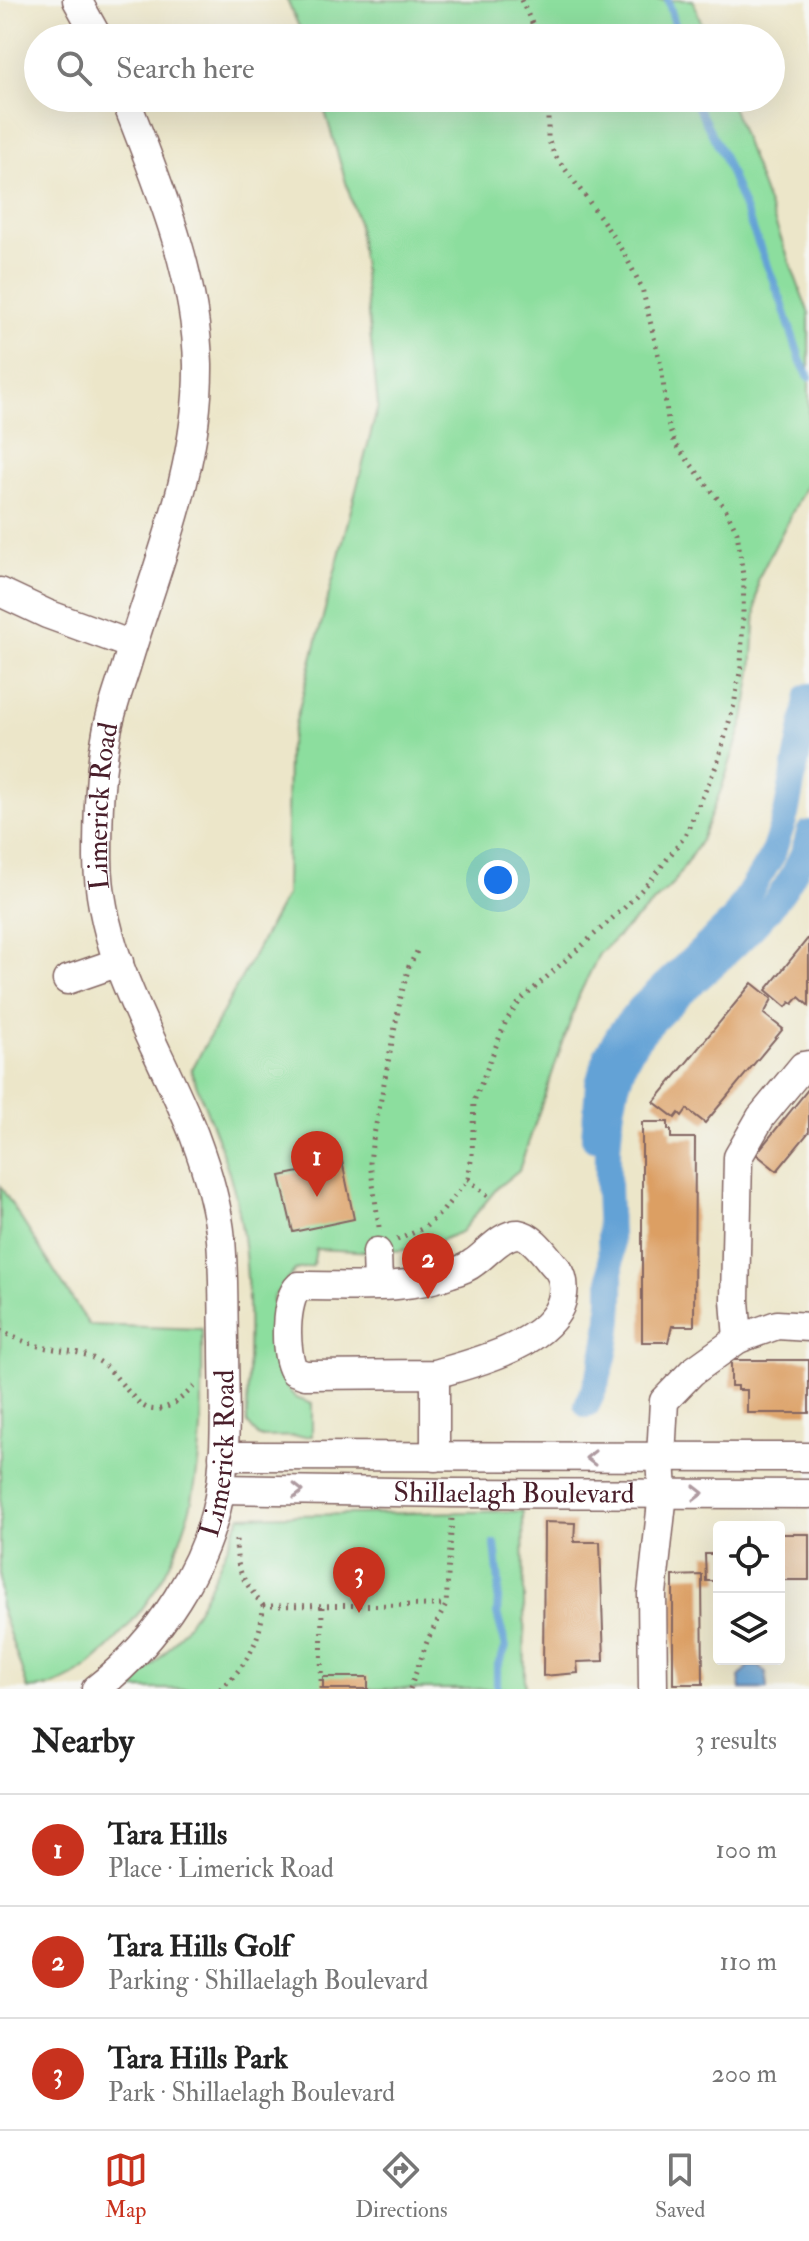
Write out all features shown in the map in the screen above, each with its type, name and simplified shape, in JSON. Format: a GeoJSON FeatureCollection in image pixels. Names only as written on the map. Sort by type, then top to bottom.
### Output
{"type":"FeatureCollection","features":[{"type":"Feature","properties":{"kind":"street"},"geometry":{"type":"LineString","coordinates":[[77,0],[90,24]]}},
{"type":"Feature","properties":{"kind":"street","name":"Limerick Road"},"geometry":{"type":"LineString","coordinates":[[106,1682],[160,1627],[188,1578],[208,1533],[220,1489],[223,1456],[221,1237],[213,1198],[195,1137],[132,999],[104,921],[98,864],[99,786],[107,729],[174,521],[190,448],[198,366],[191,300],[172,221],[130,112]]}},
{"type":"Feature","properties":{"kind":"street"},"geometry":{"type":"LineString","coordinates":[[0,592],[47,614],[132,645]]}},
{"type":"Feature","properties":{"kind":"street"},"geometry":{"type":"LineString","coordinates":[[67,980],[119,962]]}},
{"type":"Feature","properties":{"kind":"street"},"geometry":{"type":"LineString","coordinates":[[738,1339],[735,1300],[738,1157],[761,1117],[803,1066],[809,1065]]}},
{"type":"Feature","properties":{"kind":"street"},"geometry":{"type":"LineString","coordinates":[[522,1234],[531,1240],[562,1273],[564,1291],[560,1307],[546,1326],[525,1342],[435,1374],[305,1375],[294,1371],[288,1361],[288,1306],[292,1293],[299,1286],[405,1284],[448,1275],[472,1265],[500,1241],[514,1235],[522,1234]]}},
{"type":"Feature","properties":{"kind":"street"},"geometry":{"type":"LineString","coordinates":[[377,1252],[378,1285]]}},
{"type":"Feature","properties":{"kind":"street"},"geometry":{"type":"LineString","coordinates":[[653,1689],[652,1594],[663,1493],[664,1401],[692,1372],[738,1339],[777,1325],[809,1327]]}},
{"type":"Feature","properties":{"kind":"street"},"geometry":{"type":"LineString","coordinates":[[435,1374],[435,1457]]}},
{"type":"Feature","properties":{"kind":"street","name":"Shillaelagh Boulevard"},"geometry":{"type":"LineString","coordinates":[[223,1456],[809,1457]]}},
{"type":"Feature","properties":{"kind":"street","name":"Shillaelagh Boulevard"},"geometry":{"type":"LineString","coordinates":[[220,1489],[809,1494]]}},
{"type":"Feature","properties":{"kind":"path"},"geometry":{"type":"LineString","coordinates":[[521,0],[532,24]]}},
{"type":"Feature","properties":{"kind":"path"},"geometry":{"type":"LineString","coordinates":[[377,1252],[424,1228],[442,1212],[468,1179],[474,1101],[506,1021],[520,1001],[602,929],[651,880],[685,836],[717,764],[734,705],[744,626],[744,583],[737,532],[725,508],[675,444],[669,428],[661,366],[642,288],[601,218],[554,154],[548,138],[548,112]]}},
{"type":"Feature","properties":{"kind":"path"},"geometry":{"type":"LineString","coordinates":[[377,1252],[380,1233],[370,1163],[372,1145],[401,996],[409,966],[419,948]]}},
{"type":"Feature","properties":{"kind":"path"},"geometry":{"type":"LineString","coordinates":[[468,1179],[490,1198]]}},
{"type":"Feature","properties":{"kind":"path"},"geometry":{"type":"LineString","coordinates":[[0,1331],[25,1342],[82,1353],[100,1362],[114,1372],[140,1403],[150,1409],[164,1407],[180,1399],[204,1378],[224,1350]]}},
{"type":"Feature","properties":{"kind":"path"},"geometry":{"type":"LineString","coordinates":[[410,1689],[428,1639],[446,1605],[453,1493]]}},
{"type":"Feature","properties":{"kind":"path"},"geometry":{"type":"LineString","coordinates":[[220,1689],[245,1662],[257,1639],[263,1606],[242,1579],[236,1559],[236,1528]]}},
{"type":"Feature","properties":{"kind":"path"},"geometry":{"type":"LineString","coordinates":[[321,1689],[322,1604]]}},
{"type":"Feature","properties":{"kind":"path"},"geometry":{"type":"LineString","coordinates":[[263,1606],[446,1605]]}},
{"type":"Feature","properties":{"kind":"green space"},"geometry":{"type":"Polygon","coordinates":[[[287,0],[693,0],[702,24],[298,24],[287,0]]]}},
{"type":"Feature","properties":{"kind":"green space"},"geometry":{"type":"Polygon","coordinates":[[[325,112],[734,112],[809,314],[809,480],[758,579],[752,671],[744,720],[701,840],[673,884],[599,954],[580,993],[519,1170],[498,1187],[461,1232],[419,1249],[377,1252],[316,1249],[313,1266],[295,1270],[273,1298],[275,1344],[287,1388],[296,1398],[312,1404],[312,1436],[259,1437],[247,1423],[248,1310],[245,1254],[236,1198],[227,1165],[191,1071],[286,895],[288,751],[378,406],[358,223],[325,112]]]}},
{"type":"Feature","properties":{"kind":"green space"},"geometry":{"type":"Polygon","coordinates":[[[0,1186],[89,1325],[202,1329],[199,1459],[182,1536],[165,1572],[142,1609],[93,1662],[74,1676],[52,1686],[28,1689],[0,1606],[0,1186]]]}},
{"type":"Feature","properties":{"kind":"green space"},"geometry":{"type":"Polygon","coordinates":[[[523,1511],[525,1689],[127,1689],[164,1653],[193,1616],[241,1516],[523,1511]]]}},
{"type":"Feature","properties":{"kind":"water"},"geometry":{"type":"Polygon","coordinates":[[[749,1666],[766,1672],[767,1689],[741,1689],[739,1677],[749,1666]]]}},
{"type":"Feature","properties":{"kind":"building"},"geometry":{"type":"Polygon","coordinates":[[[809,937],[809,1006],[799,997],[786,1007],[766,990],[809,937]]]}},
{"type":"Feature","properties":{"kind":"building"},"geometry":{"type":"Polygon","coordinates":[[[752,983],[772,999],[764,1014],[783,1029],[705,1123],[687,1109],[682,1116],[679,1113],[675,1118],[654,1102],[752,983]]]}},
{"type":"Feature","properties":{"kind":"building"},"geometry":{"type":"Polygon","coordinates":[[[809,1088],[809,1132],[777,1171],[756,1154],[809,1088]]]}},
{"type":"Feature","properties":{"kind":"building"},"geometry":{"type":"Polygon","coordinates":[[[642,1122],[668,1122],[671,1138],[695,1138],[694,1326],[672,1326],[668,1342],[642,1342],[642,1122]]]}},
{"type":"Feature","properties":{"kind":"building"},"geometry":{"type":"Polygon","coordinates":[[[340,1151],[354,1219],[293,1232],[280,1176],[328,1166],[326,1153],[340,1151]]]}},
{"type":"Feature","properties":{"kind":"building"},"geometry":{"type":"Polygon","coordinates":[[[731,1360],[809,1360],[809,1413],[747,1413],[747,1390],[731,1386],[731,1360]]]}},
{"type":"Feature","properties":{"kind":"building"},"geometry":{"type":"Polygon","coordinates":[[[544,1522],[575,1523],[574,1542],[600,1542],[604,1661],[577,1662],[578,1673],[543,1676],[544,1522]]]}},
{"type":"Feature","properties":{"kind":"building"},"geometry":{"type":"Polygon","coordinates":[[[785,1534],[809,1534],[809,1580],[785,1580],[785,1534]]]}},
{"type":"Feature","properties":{"kind":"building"},"geometry":{"type":"Polygon","coordinates":[[[705,1554],[713,1554],[713,1581],[706,1581],[705,1554]]]}},
{"type":"Feature","properties":{"kind":"building"},"geometry":{"type":"Polygon","coordinates":[[[702,1575],[703,1684],[673,1684],[673,1576],[702,1575]]]}},
{"type":"Feature","properties":{"kind":"building"},"geometry":{"type":"Polygon","coordinates":[[[323,1677],[368,1677],[368,1689],[323,1689],[323,1677]]]}},
{"type":"Feature","properties":{"kind":"waterway"},"geometry":{"type":"LineString","coordinates":[[668,0],[675,24]]}},
{"type":"Feature","properties":{"kind":"waterway"},"geometry":{"type":"LineString","coordinates":[[700,112],[723,155],[809,377]]}},
{"type":"Feature","properties":{"kind":"waterway"},"geometry":{"type":"LineString","coordinates":[[594,1138],[598,1084],[607,1054],[620,1032],[640,1008],[732,921],[772,856],[786,814],[809,696]]}},
{"type":"Feature","properties":{"kind":"waterway"},"geometry":{"type":"LineString","coordinates":[[587,1405],[602,1365],[609,1323],[608,1152],[612,1110],[622,1069],[650,1024],[773,905],[801,859],[809,833]]}},
{"type":"Feature","properties":{"kind":"waterway"},"geometry":{"type":"LineString","coordinates":[[495,1544],[499,1583],[497,1614],[506,1647],[497,1667],[497,1689]]}},
{"type":"Feature","properties":{"kind":"place","name":"Tara Hills"},"geometry":{"type":"Point","coordinates":[317,1197]}},
{"type":"Feature","properties":{"kind":"place","name":"Tara Hills Golf"},"geometry":{"type":"Point","coordinates":[428,1299]}},
{"type":"Feature","properties":{"kind":"place","name":"Tara Hills Park"},"geometry":{"type":"Point","coordinates":[359,1613]}}]}
